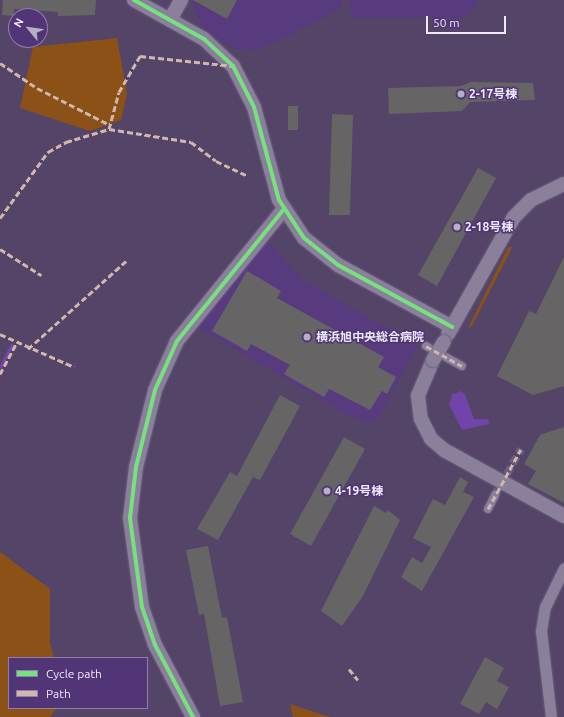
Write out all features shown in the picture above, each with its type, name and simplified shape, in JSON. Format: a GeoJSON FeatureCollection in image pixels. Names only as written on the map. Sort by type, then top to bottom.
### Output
{"type":"FeatureCollection","features":[{"type":"Feature","properties":{"kind":"street"},"geometry":{"type":"LineString","coordinates":[[134,0],[170,20],[220,52],[245,85],[284,210],[304,238],[326,257],[452,327]]}},
{"type":"Feature","properties":{"kind":"street"},"geometry":{"type":"LineString","coordinates":[[170,20],[181,0]]}},
{"type":"Feature","properties":{"kind":"street"},"geometry":{"type":"LineString","coordinates":[[564,184],[531,200],[514,217],[433,360],[418,396],[421,419],[431,439],[444,450],[564,516]]}},
{"type":"Feature","properties":{"kind":"street"},"geometry":{"type":"LineString","coordinates":[[193,717],[146,622],[131,536],[132,499],[155,390],[168,359],[188,326],[284,210]]}},
{"type":"Feature","properties":{"kind":"street"},"geometry":{"type":"LineString","coordinates":[[426,346],[462,366]]}},
{"type":"Feature","properties":{"kind":"street"},"geometry":{"type":"LineString","coordinates":[[488,509],[495,495]]}},
{"type":"Feature","properties":{"kind":"street"},"geometry":{"type":"LineString","coordinates":[[551,717],[541,630],[545,607],[564,568]]}},
{"type":"Feature","properties":{"kind":"shaded area"},"geometry":{"type":"Polygon","coordinates":[[[193,0],[342,0],[342,8],[259,50],[231,48],[200,25],[193,0]]]}},
{"type":"Feature","properties":{"kind":"shaded area"},"geometry":{"type":"Polygon","coordinates":[[[350,0],[478,0],[467,18],[352,18],[350,0]]]}},
{"type":"Feature","properties":{"kind":"shaded area"},"geometry":{"type":"Polygon","coordinates":[[[117,38],[127,93],[121,120],[90,131],[20,108],[33,48],[48,48],[48,45],[117,38]]]}},
{"type":"Feature","properties":{"kind":"shaded area","name":"横浜旭中央総合病院"},"geometry":{"type":"Polygon","coordinates":[[[264,244],[272,245],[303,280],[418,346],[375,423],[348,415],[197,327],[264,244]]]}},
{"type":"Feature","properties":{"kind":"shaded area"},"geometry":{"type":"Polygon","coordinates":[[[513,246],[472,326],[468,328],[508,248],[513,246]]]}},
{"type":"Feature","properties":{"kind":"shaded area"},"geometry":{"type":"Polygon","coordinates":[[[460,391],[465,394],[474,419],[488,419],[489,424],[462,430],[449,405],[452,395],[460,391]]]}},
{"type":"Feature","properties":{"kind":"shaded area"},"geometry":{"type":"Polygon","coordinates":[[[0,552],[50,589],[50,643],[54,657],[8,657],[8,709],[56,709],[50,717],[0,717],[0,552]]]}},
{"type":"Feature","properties":{"kind":"shaded area"},"geometry":{"type":"Polygon","coordinates":[[[290,704],[330,717],[293,717],[290,704]]]}},
{"type":"Feature","properties":{"kind":"building"},"geometry":{"type":"Polygon","coordinates":[[[3,0],[96,0],[95,15],[58,16],[58,12],[48,11],[48,8],[8,8],[8,16],[2,15],[3,0]]]}},
{"type":"Feature","properties":{"kind":"building"},"geometry":{"type":"Polygon","coordinates":[[[193,0],[237,0],[227,19],[193,0]]]}},
{"type":"Feature","properties":{"kind":"building","name":"2-17号棟"},"geometry":{"type":"Polygon","coordinates":[[[471,82],[533,83],[535,100],[470,102],[462,111],[389,114],[388,88],[461,86],[471,82]]]}},
{"type":"Feature","properties":{"kind":"building"},"geometry":{"type":"Polygon","coordinates":[[[288,106],[298,106],[298,130],[288,130],[288,106]]]}},
{"type":"Feature","properties":{"kind":"building"},"geometry":{"type":"Polygon","coordinates":[[[332,114],[353,115],[350,215],[329,215],[332,114]]]}},
{"type":"Feature","properties":{"kind":"building","name":"2-18号棟"},"geometry":{"type":"Polygon","coordinates":[[[478,168],[496,178],[437,286],[418,275],[478,168]]]}},
{"type":"Feature","properties":{"kind":"building"},"geometry":{"type":"Polygon","coordinates":[[[564,257],[564,386],[533,395],[497,376],[529,311],[536,314],[564,257]]]}},
{"type":"Feature","properties":{"kind":"building"},"geometry":{"type":"Polygon","coordinates":[[[247,271],[281,291],[277,298],[384,357],[378,367],[396,377],[387,394],[382,391],[370,410],[329,389],[324,397],[284,374],[290,365],[251,344],[247,351],[212,331],[247,271]]]}},
{"type":"Feature","properties":{"kind":"building"},"geometry":{"type":"Polygon","coordinates":[[[280,395],[300,406],[260,480],[253,477],[218,540],[197,529],[230,472],[237,476],[280,395]]]}},
{"type":"Feature","properties":{"kind":"building"},"geometry":{"type":"Polygon","coordinates":[[[564,427],[564,503],[528,484],[536,471],[524,464],[540,435],[564,427]]]}},
{"type":"Feature","properties":{"kind":"building","name":"4-19号棟"},"geometry":{"type":"Polygon","coordinates":[[[344,437],[365,449],[311,546],[290,534],[344,437]]]}},
{"type":"Feature","properties":{"kind":"building"},"geometry":{"type":"Polygon","coordinates":[[[460,477],[468,482],[463,492],[474,497],[422,591],[401,577],[412,557],[422,563],[431,547],[413,538],[433,499],[445,505],[460,477]]]}},
{"type":"Feature","properties":{"kind":"building"},"geometry":{"type":"Polygon","coordinates":[[[374,506],[386,513],[388,510],[400,520],[363,596],[342,626],[321,611],[374,506]]]}},
{"type":"Feature","properties":{"kind":"building"},"geometry":{"type":"Polygon","coordinates":[[[208,546],[222,618],[227,617],[243,702],[220,706],[204,614],[199,615],[186,550],[208,546]]]}},
{"type":"Feature","properties":{"kind":"building"},"geometry":{"type":"Polygon","coordinates":[[[485,657],[504,668],[497,681],[509,687],[497,709],[486,702],[479,714],[460,704],[485,657]]]}},
{"type":"Feature","properties":{"kind":"waterway"},"geometry":{"type":"LineString","coordinates":[[0,367],[11,345]]}},
{"type":"Feature","properties":{"kind":"tunnel"},"geometry":{"type":"LineString","coordinates":[[495,495],[521,449]]}},
{"type":"Feature","properties":{"kind":"marked path"},"geometry":{"type":"LineString","coordinates":[[109,129],[119,92],[140,56],[233,66]]}},
{"type":"Feature","properties":{"kind":"marked path"},"geometry":{"type":"LineString","coordinates":[[0,63],[37,88],[108,124]]}},
{"type":"Feature","properties":{"kind":"marked path"},"geometry":{"type":"LineString","coordinates":[[0,218],[48,152],[66,142],[109,129],[191,142],[216,161],[248,176]]}},
{"type":"Feature","properties":{"kind":"marked path"},"geometry":{"type":"LineString","coordinates":[[0,249],[41,275]]}},
{"type":"Feature","properties":{"kind":"marked path"},"geometry":{"type":"LineString","coordinates":[[28,349],[126,261]]}},
{"type":"Feature","properties":{"kind":"marked path"},"geometry":{"type":"LineString","coordinates":[[0,334],[74,367]]}},
{"type":"Feature","properties":{"kind":"marked path"},"geometry":{"type":"LineString","coordinates":[[0,374],[16,344]]}},
{"type":"Feature","properties":{"kind":"marked path"},"geometry":{"type":"LineString","coordinates":[[426,346],[462,366]]}},
{"type":"Feature","properties":{"kind":"marked path"},"geometry":{"type":"LineString","coordinates":[[488,509],[521,449]]}},
{"type":"Feature","properties":{"kind":"marked path"},"geometry":{"type":"LineString","coordinates":[[349,669],[358,680]]}},
{"type":"Feature","properties":{"kind":"cycle path"},"geometry":{"type":"LineString","coordinates":[[134,0],[204,39],[233,66],[254,107],[279,200],[304,238],[338,265],[452,327]]}},
{"type":"Feature","properties":{"kind":"cycle path"},"geometry":{"type":"LineString","coordinates":[[193,717],[155,645],[142,607],[130,518],[136,467],[155,390],[177,341],[283,210]]}},
{"type":"Feature","properties":{"kind":"place","name":"2-17号棟"},"geometry":{"type":"Point","coordinates":[461,94]}},
{"type":"Feature","properties":{"kind":"place","name":"2-18号棟"},"geometry":{"type":"Point","coordinates":[457,227]}},
{"type":"Feature","properties":{"kind":"place","name":"横浜旭中央総合病院"},"geometry":{"type":"Point","coordinates":[307,337]}},
{"type":"Feature","properties":{"kind":"place","name":"4-19号棟"},"geometry":{"type":"Point","coordinates":[327,491]}}]}
